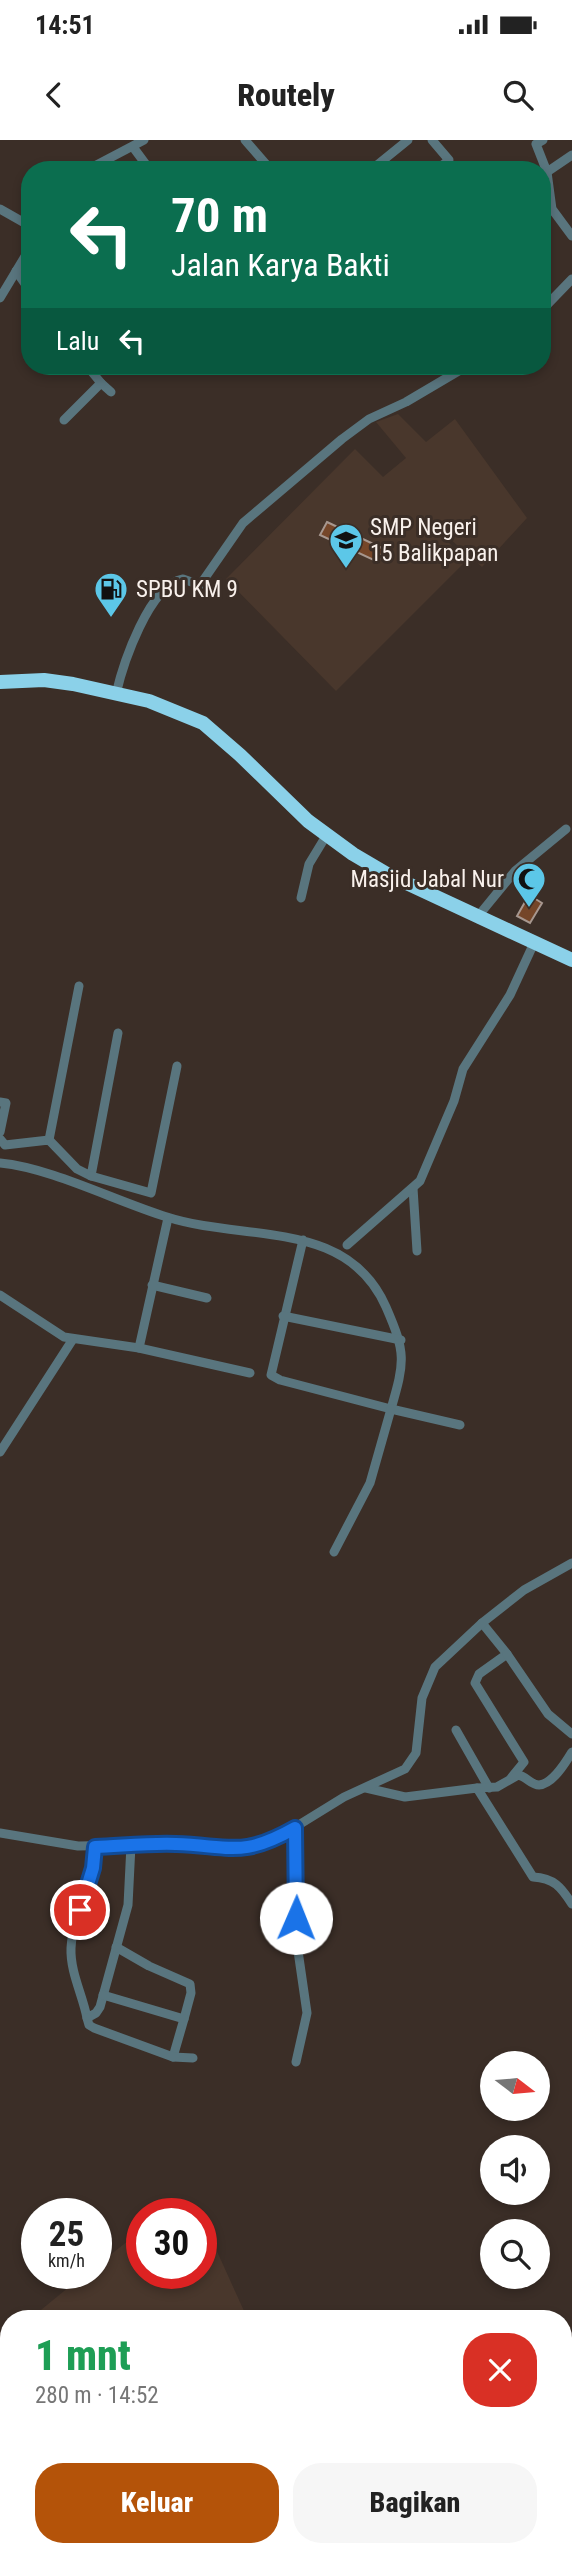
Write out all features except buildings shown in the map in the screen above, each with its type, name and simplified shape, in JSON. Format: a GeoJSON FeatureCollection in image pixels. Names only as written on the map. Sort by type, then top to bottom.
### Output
{"type":"FeatureCollection","features":[{"type":"Feature","properties":{"kind":"highway"},"geometry":{"type":"LineString","coordinates":[[0,682],[44,680],[116,694],[149,701],[203,723],[326,836],[387,874],[572,960]]}},
{"type":"Feature","properties":{"kind":"street"},"geometry":{"type":"LineString","coordinates":[[105,161],[144,140]]}},
{"type":"Feature","properties":{"kind":"street"},"geometry":{"type":"LineString","coordinates":[[245,140],[263,161]]}},
{"type":"Feature","properties":{"kind":"street"},"geometry":{"type":"LineString","coordinates":[[382,161],[408,140]]}},
{"type":"Feature","properties":{"kind":"street"},"geometry":{"type":"LineString","coordinates":[[432,140],[448,161]]}},
{"type":"Feature","properties":{"kind":"street"},"geometry":{"type":"LineString","coordinates":[[543,161],[536,144],[544,140]]}},
{"type":"Feature","properties":{"kind":"street"},"geometry":{"type":"LineString","coordinates":[[133,147],[143,161]]}},
{"type":"Feature","properties":{"kind":"street"},"geometry":{"type":"LineString","coordinates":[[551,169],[572,155]]}},
{"type":"Feature","properties":{"kind":"street"},"geometry":{"type":"LineString","coordinates":[[551,202],[552,209],[572,236]]}},
{"type":"Feature","properties":{"kind":"street"},"geometry":{"type":"LineString","coordinates":[[0,209],[21,221]]}},
{"type":"Feature","properties":{"kind":"street"},"geometry":{"type":"LineString","coordinates":[[0,298],[21,263]]}},
{"type":"Feature","properties":{"kind":"street"},"geometry":{"type":"LineString","coordinates":[[16,271],[21,278]]}},
{"type":"Feature","properties":{"kind":"street"},"geometry":{"type":"LineString","coordinates":[[551,301],[572,279]]}},
{"type":"Feature","properties":{"kind":"street"},"geometry":{"type":"LineString","coordinates":[[94,375],[111,392]]}},
{"type":"Feature","properties":{"kind":"street"},"geometry":{"type":"LineString","coordinates":[[116,694],[136,634],[159,597],[171,585],[183,579],[200,585],[243,523],[342,439],[369,419],[406,402],[452,375]]}},
{"type":"Feature","properties":{"kind":"street"},"geometry":{"type":"LineString","coordinates":[[64,420],[100,383]]}},
{"type":"Feature","properties":{"kind":"street"},"geometry":{"type":"LineString","coordinates":[[479,915],[515,871],[566,829]]}},
{"type":"Feature","properties":{"kind":"street"},"geometry":{"type":"LineString","coordinates":[[301,898],[309,864],[326,836]]}},
{"type":"Feature","properties":{"kind":"street"},"geometry":{"type":"LineString","coordinates":[[347,1245],[371,1221],[413,1188],[425,1171],[454,1101],[463,1069],[510,995],[534,943]]}},
{"type":"Feature","properties":{"kind":"street"},"geometry":{"type":"LineString","coordinates":[[49,1140],[79,986]]}},
{"type":"Feature","properties":{"kind":"street"},"geometry":{"type":"LineString","coordinates":[[91,1176],[118,1034]]}},
{"type":"Feature","properties":{"kind":"street"},"geometry":{"type":"LineString","coordinates":[[49,1140],[77,1169],[91,1176],[151,1193],[177,1066]]}},
{"type":"Feature","properties":{"kind":"street"},"geometry":{"type":"LineString","coordinates":[[0,1102],[6,1103],[0,1132]]}},
{"type":"Feature","properties":{"kind":"street"},"geometry":{"type":"LineString","coordinates":[[0,1139],[5,1145],[49,1140]]}},
{"type":"Feature","properties":{"kind":"street"},"geometry":{"type":"LineString","coordinates":[[0,1163],[39,1171],[168,1218],[222,1230],[260,1232],[303,1240],[340,1254],[365,1272],[382,1298],[401,1340],[403,1363],[370,1483],[334,1552]]}},
{"type":"Feature","properties":{"kind":"street"},"geometry":{"type":"LineString","coordinates":[[413,1188],[417,1251]]}},
{"type":"Feature","properties":{"kind":"street"},"geometry":{"type":"LineString","coordinates":[[139,1348],[168,1218]]}},
{"type":"Feature","properties":{"kind":"street"},"geometry":{"type":"LineString","coordinates":[[303,1240],[271,1368],[273,1377],[460,1425]]}},
{"type":"Feature","properties":{"kind":"street"},"geometry":{"type":"LineString","coordinates":[[152,1285],[207,1297]]}},
{"type":"Feature","properties":{"kind":"street"},"geometry":{"type":"LineString","coordinates":[[0,1295],[37,1321],[73,1339],[139,1348],[250,1373]]}},
{"type":"Feature","properties":{"kind":"street"},"geometry":{"type":"LineString","coordinates":[[283,1316],[401,1340]]}},
{"type":"Feature","properties":{"kind":"street"},"geometry":{"type":"LineString","coordinates":[[0,1452],[73,1339]]}},
{"type":"Feature","properties":{"kind":"street"},"geometry":{"type":"LineString","coordinates":[[0,1833],[95,1847],[177,1844],[223,1850],[244,1849],[265,1843],[295,1828],[326,1807],[400,1773],[414,1758],[422,1698],[431,1673],[482,1623],[538,1581],[572,1563]]}},
{"type":"Feature","properties":{"kind":"street"},"geometry":{"type":"LineString","coordinates":[[482,1623],[548,1714],[572,1734]]}},
{"type":"Feature","properties":{"kind":"street"},"geometry":{"type":"LineString","coordinates":[[366,1788],[405,1797],[489,1788],[500,1786],[511,1778],[524,1762],[475,1684],[479,1674],[507,1654]]}},
{"type":"Feature","properties":{"kind":"street"},"geometry":{"type":"LineString","coordinates":[[456,1730],[489,1788]]}},
{"type":"Feature","properties":{"kind":"street"},"geometry":{"type":"LineString","coordinates":[[511,1778],[523,1775],[533,1783],[542,1784],[559,1770],[572,1752]]}},
{"type":"Feature","properties":{"kind":"street"},"geometry":{"type":"LineString","coordinates":[[477,1788],[533,1877],[558,1883],[572,1904]]}},
{"type":"Feature","properties":{"kind":"street"},"geometry":{"type":"LineString","coordinates":[[295,1828],[297,1944],[307,2013],[296,2062]]}},
{"type":"Feature","properties":{"kind":"street"},"geometry":{"type":"LineString","coordinates":[[87,2018],[96,2014],[103,1995],[128,1905],[131,1845]]}},
{"type":"Feature","properties":{"kind":"street"},"geometry":{"type":"LineString","coordinates":[[95,1847],[93,1868],[71,1946],[76,1978],[89,2025],[173,2057],[193,2058]]}},
{"type":"Feature","properties":{"kind":"street"},"geometry":{"type":"LineString","coordinates":[[116,1947],[149,1966],[190,1984],[191,1993],[173,2057]]}},
{"type":"Feature","properties":{"kind":"street"},"geometry":{"type":"LineString","coordinates":[[103,1995],[184,2019]]}},
{"type":"Feature","properties":{"kind":"shaded area","name":"SMP Negeri 15 Balikpapan"},"geometry":{"type":"Polygon","coordinates":[[[398,414],[426,442],[455,419],[527,518],[482,567],[425,517],[466,561],[336,691],[226,579],[355,449],[383,477],[406,458],[376,422],[398,414]]]}},
{"type":"Feature","properties":{"kind":"shaded area"},"geometry":{"type":"Polygon","coordinates":[[[126,2243],[126,2289],[217,2289],[217,2251],[244,2310],[41,2310],[67,2289],[112,2289],[112,2253],[126,2243]]]}},
{"type":"Feature","properties":{"kind":"place","name":"SMP Negeri 15 Balikpapan"},"geometry":{"type":"Point","coordinates":[346,570]}},
{"type":"Feature","properties":{"kind":"place","name":"SPBU KM 9"},"geometry":{"type":"Point","coordinates":[111,619]}},
{"type":"Feature","properties":{"kind":"place","name":"Masjid Jabal Nur"},"geometry":{"type":"Point","coordinates":[529,909]}},
{"type":"Feature","properties":{"kind":"route"},"geometry":{"type":"LineString","coordinates":[[80,1910],[93,1868],[95,1847],[177,1844],[223,1850],[244,1849],[265,1843],[295,1828],[296,1918]]}}]}
